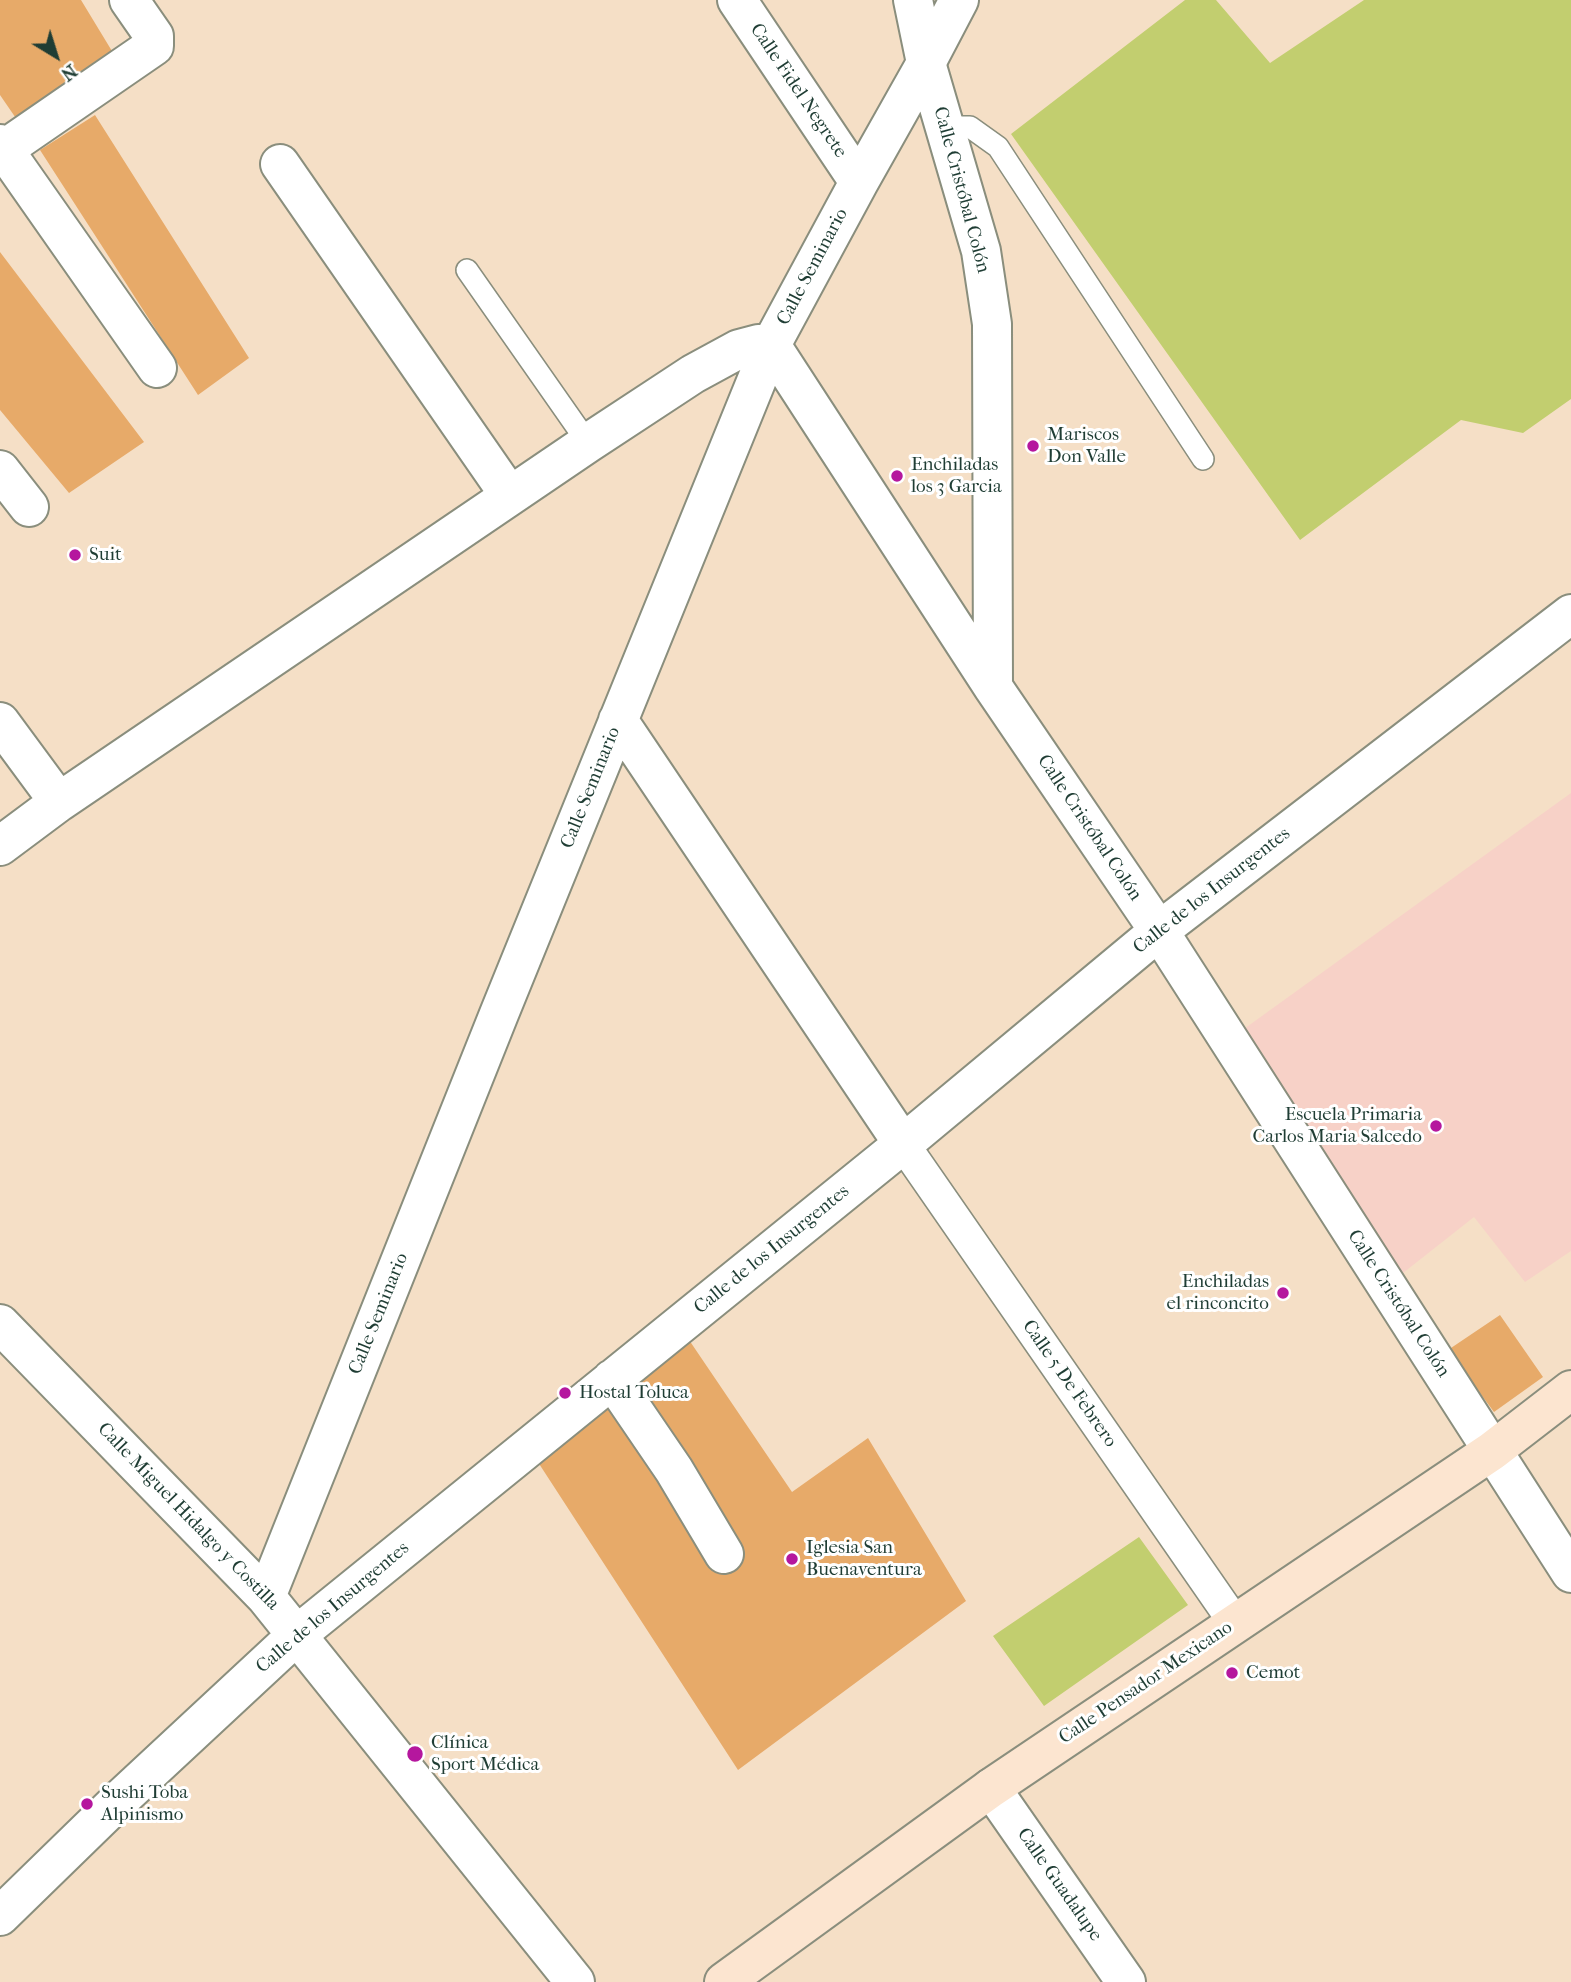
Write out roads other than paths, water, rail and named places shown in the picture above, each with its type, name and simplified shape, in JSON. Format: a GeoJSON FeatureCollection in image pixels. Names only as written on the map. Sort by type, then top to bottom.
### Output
{"type":"FeatureCollection","features":[{"type":"Feature","properties":{"kind":"main road","name":"Calle Pensador Mexicano"},"geometry":{"type":"LineString","coordinates":[[724,1982],[991,1788],[1492,1451],[1571,1390]]}},
{"type":"Feature","properties":{"kind":"street"},"geometry":{"type":"LineString","coordinates":[[129,0],[154,36],[154,46],[1,148],[157,368]]}},
{"type":"Feature","properties":{"kind":"street","name":"Calle Fidel Negrete"},"geometry":{"type":"LineString","coordinates":[[737,0],[859,182]]}},
{"type":"Feature","properties":{"kind":"street","name":"Calle Cristóbal Colón"},"geometry":{"type":"LineString","coordinates":[[914,0],[926,64],[981,251],[992,324],[993,687],[1159,931],[1571,1573]]}},
{"type":"Feature","properties":{"kind":"street","name":"Calle Seminario"},"geometry":{"type":"LineString","coordinates":[[266,1597],[771,345],[959,0]]}},
{"type":"Feature","properties":{"kind":"street"},"geometry":{"type":"LineString","coordinates":[[280,164],[510,496]]}},
{"type":"Feature","properties":{"kind":"street"},"geometry":{"type":"LineString","coordinates":[[0,846],[59,802],[588,443],[721,357],[749,346],[771,345],[993,687]]}},
{"type":"Feature","properties":{"kind":"street"},"geometry":{"type":"LineString","coordinates":[[0,470],[29,507]]}},
{"type":"Feature","properties":{"kind":"street","name":"Calle de los Insurgentes"},"geometry":{"type":"LineString","coordinates":[[0,1916],[114,1804],[298,1634],[903,1144],[1159,931],[1571,614]]}},
{"type":"Feature","properties":{"kind":"street"},"geometry":{"type":"LineString","coordinates":[[618,720],[903,1144]]}},
{"type":"Feature","properties":{"kind":"street"},"geometry":{"type":"LineString","coordinates":[[0,722],[59,802]]}},
{"type":"Feature","properties":{"kind":"street","name":"Calle 5 De Febrero"},"geometry":{"type":"LineString","coordinates":[[903,1144],[1235,1623]]}},
{"type":"Feature","properties":{"kind":"street","name":"Calle Miguel Hidalgo y Costilla"},"geometry":{"type":"LineString","coordinates":[[0,1324],[266,1597],[575,1982]]}},
{"type":"Feature","properties":{"kind":"street"},"geometry":{"type":"LineString","coordinates":[[612,1379],[674,1470],[724,1554]]}},
{"type":"Feature","properties":{"kind":"street","name":"Calle Guadalupe"},"geometry":{"type":"LineString","coordinates":[[991,1788],[1126,1982]]}},
{"type":"Feature","properties":{"kind":"lane"},"geometry":{"type":"LineString","coordinates":[[946,127],[970,127],[998,147],[1203,459]]}},
{"type":"Feature","properties":{"kind":"lane"},"geometry":{"type":"LineString","coordinates":[[467,270],[588,443]]}},
{"type":"Feature","properties":{"kind":"place","name":"Mariscos Don Valle"},"geometry":{"type":"Point","coordinates":[1033,446]}},
{"type":"Feature","properties":{"kind":"place","name":"Enchiladas los 3 Garcia"},"geometry":{"type":"Point","coordinates":[897,476]}},
{"type":"Feature","properties":{"kind":"place","name":"Suit"},"geometry":{"type":"Point","coordinates":[75,555]}},
{"type":"Feature","properties":{"kind":"place","name":"Escuela Primaria Carlos Maria Salcedo"},"geometry":{"type":"Point","coordinates":[1436,1126]}},
{"type":"Feature","properties":{"kind":"place","name":"Enchiladas el rinconcito"},"geometry":{"type":"Point","coordinates":[1283,1293]}},
{"type":"Feature","properties":{"kind":"place","name":"Hostal Toluca"},"geometry":{"type":"Point","coordinates":[565,1393]}},
{"type":"Feature","properties":{"kind":"place","name":"Iglesia San Buenaventura"},"geometry":{"type":"Point","coordinates":[792,1559]}},
{"type":"Feature","properties":{"kind":"place","name":"Cemot"},"geometry":{"type":"Point","coordinates":[1232,1673]}},
{"type":"Feature","properties":{"kind":"place","name":"Clínica Sport Médica"},"geometry":{"type":"Point","coordinates":[415,1754]}},
{"type":"Feature","properties":{"kind":"place","name":"Sushi Toba Alpinismo"},"geometry":{"type":"Point","coordinates":[87,1804]}}]}
